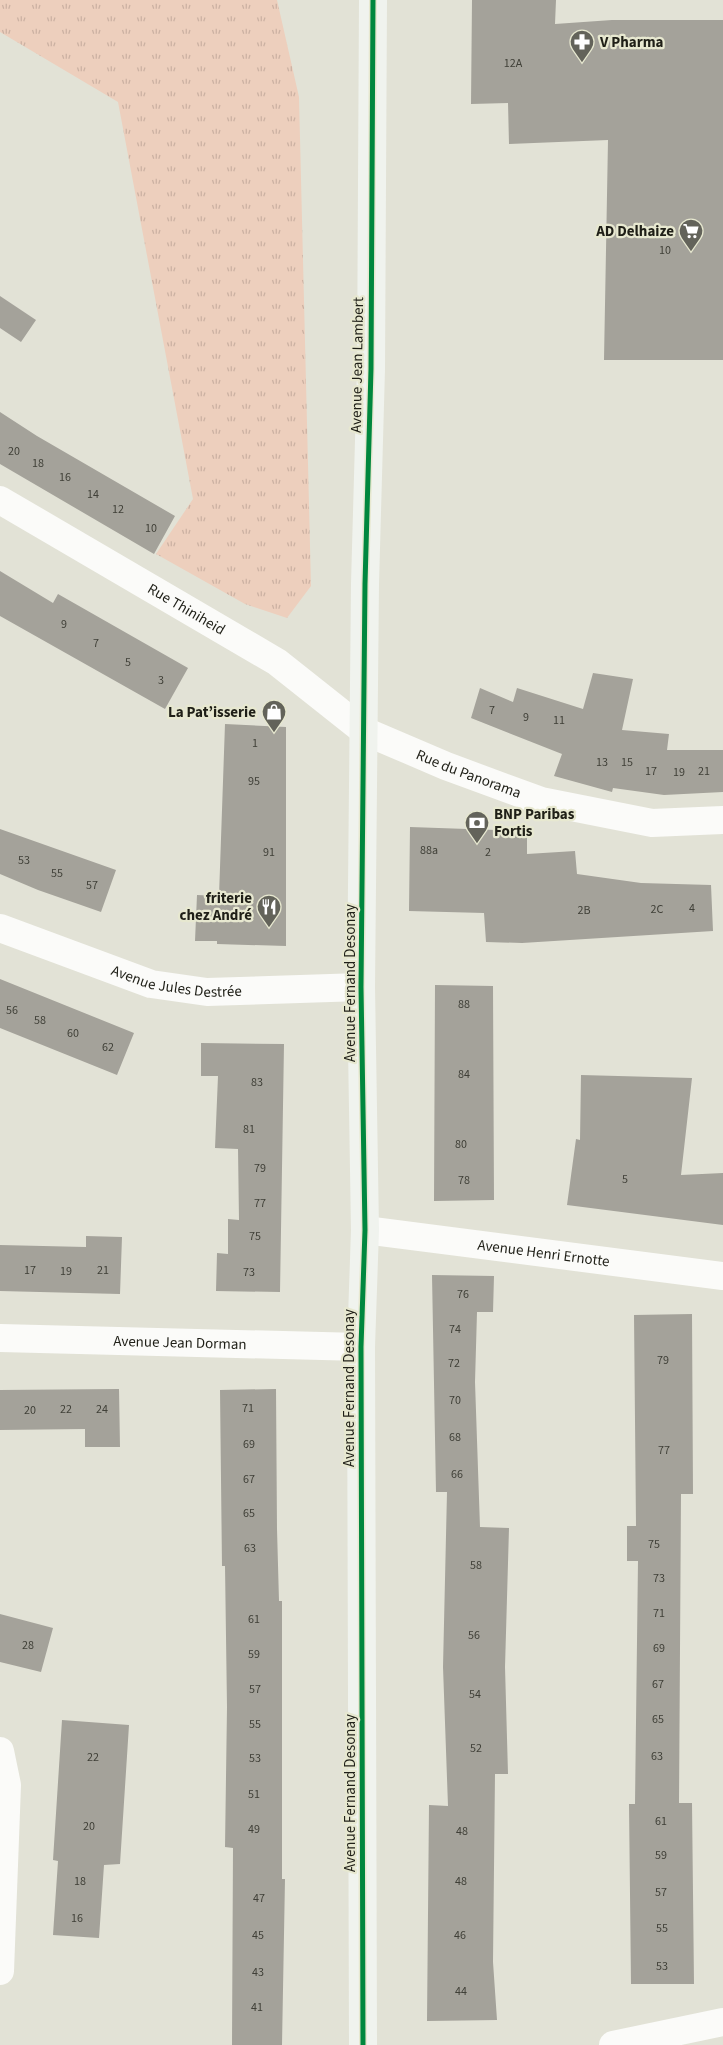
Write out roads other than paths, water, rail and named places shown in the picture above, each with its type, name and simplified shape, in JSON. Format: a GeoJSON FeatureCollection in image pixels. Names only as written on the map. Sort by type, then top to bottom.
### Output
{"type":"FeatureCollection","features":[{"type":"Feature","properties":{"kind":"main road","name":"Avenue Jean Lambert"},"geometry":{"type":"LineString","coordinates":[[364,731],[365,584],[371,359],[373,0]]}},
{"type":"Feature","properties":{"kind":"main road","name":"Avenue Fernand Desonay"},"geometry":{"type":"LineString","coordinates":[[363,2045],[361,1347],[365,1230],[361,986],[364,731]]}},
{"type":"Feature","properties":{"kind":"street","name":"Rue Thiniheid"},"geometry":{"type":"LineString","coordinates":[[0,500],[277,662],[364,731]]}},
{"type":"Feature","properties":{"kind":"street","name":"Rue du Panorama"},"geometry":{"type":"LineString","coordinates":[[364,731],[446,766],[541,801],[652,823],[723,820]]}},
{"type":"Feature","properties":{"kind":"street","name":"Avenue Jules Destrée"},"geometry":{"type":"LineString","coordinates":[[0,928],[151,984],[207,992],[361,986]]}},
{"type":"Feature","properties":{"kind":"street","name":"Avenue Henri Ernotte"},"geometry":{"type":"LineString","coordinates":[[365,1230],[723,1276]]}},
{"type":"Feature","properties":{"kind":"street","name":"Avenue Jean Dorman"},"geometry":{"type":"LineString","coordinates":[[0,1338],[361,1347]]}},
{"type":"Feature","properties":{"kind":"street"},"geometry":{"type":"LineString","coordinates":[[0,1751],[7,1785],[0,1971]]}},
{"type":"Feature","properties":{"kind":"street"},"geometry":{"type":"LineString","coordinates":[[613,2045],[723,2022]]}},
{"type":"Feature","properties":{"kind":"place","name":"V Pharma"},"geometry":{"type":"Point","coordinates":[582,63]}},
{"type":"Feature","properties":{"kind":"place","name":"AD Delhaize"},"geometry":{"type":"Point","coordinates":[691,252]}},
{"type":"Feature","properties":{"kind":"place","name":"La Pat’isserie"},"geometry":{"type":"Point","coordinates":[274,733]}},
{"type":"Feature","properties":{"kind":"place","name":"BNP Paribas Fortis"},"geometry":{"type":"Point","coordinates":[477,844]}},
{"type":"Feature","properties":{"kind":"place","name":"friterie chez André"},"geometry":{"type":"Point","coordinates":[269,928]}}]}
